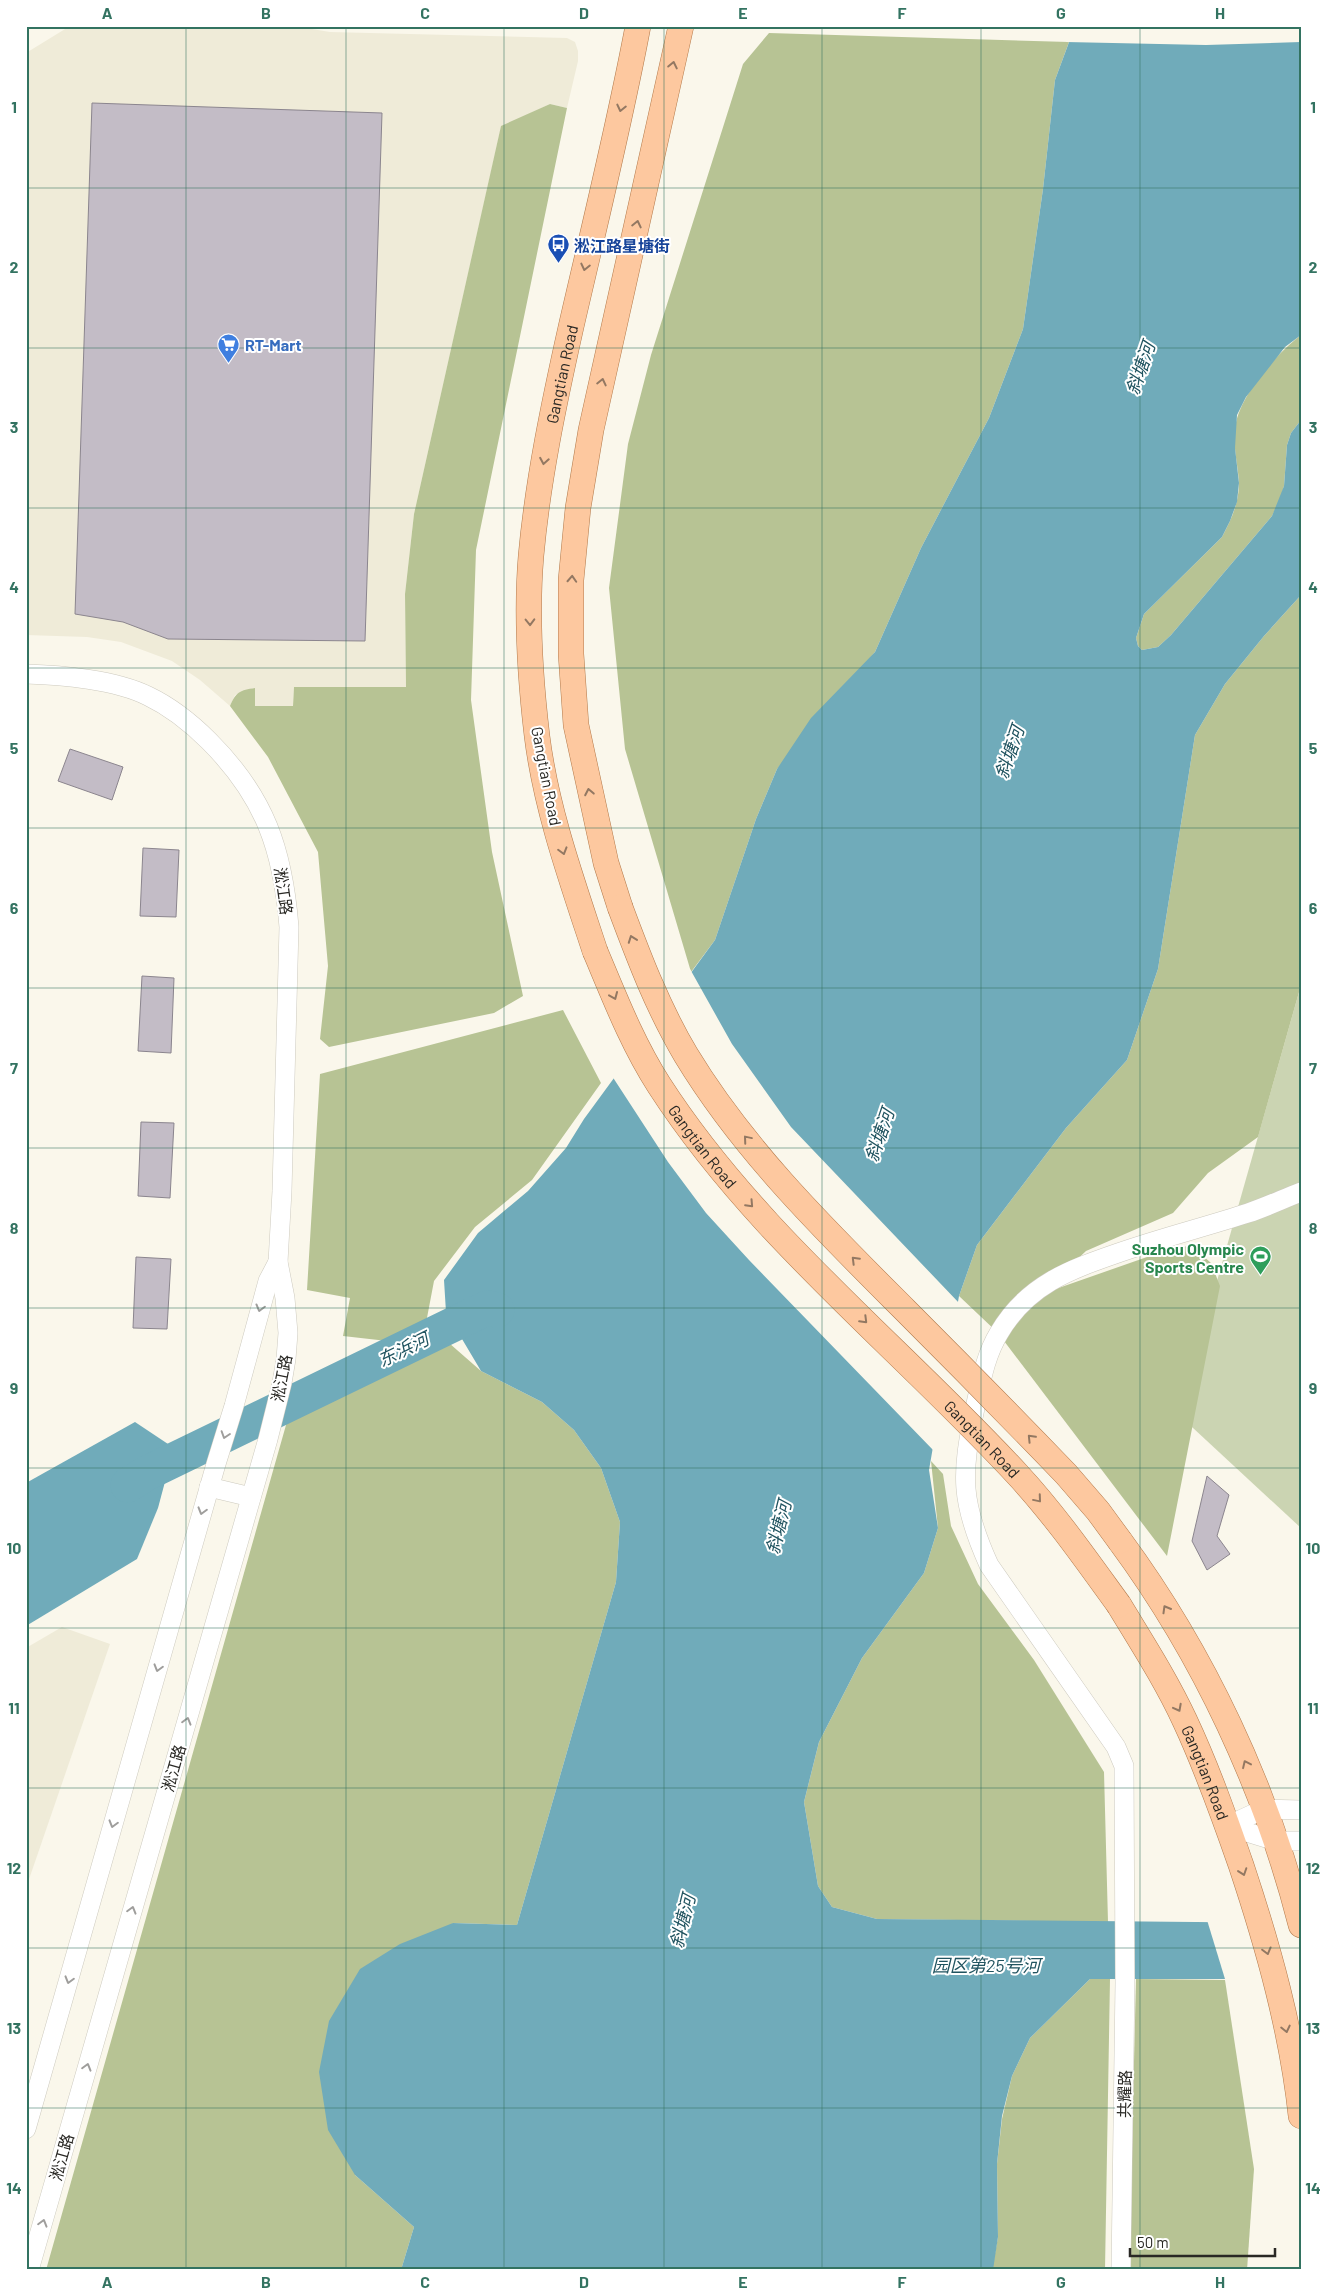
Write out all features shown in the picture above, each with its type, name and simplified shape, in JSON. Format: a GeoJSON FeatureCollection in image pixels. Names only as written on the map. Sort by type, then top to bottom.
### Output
{"type":"FeatureCollection","features":[{"type":"Feature","properties":{"kind":"main road","name":"Gangtian Road"},"geometry":{"type":"LineString","coordinates":[[638,26],[552,413],[539,488],[531,558],[531,661],[537,738],[552,813],[570,874],[595,951],[628,1028],[658,1084],[722,1172],[800,1256],[1018,1475],[1053,1516],[1119,1605],[1156,1665],[1184,1720],[1227,1826],[1259,1920],[1293,2060],[1301,2116]]}},
{"type":"Feature","properties":{"kind":"main road"},"geometry":{"type":"LineString","coordinates":[[681,26],[591,430],[578,508],[572,580],[572,654],[576,725],[606,864],[620,907],[642,967],[671,1029],[703,1080],[736,1126],[841,1246],[1066,1474],[1098,1512],[1150,1582],[1222,1711],[1276,1841],[1300,1922]]}},
{"type":"Feature","properties":{"kind":"street","name":"淞江路"},"geometry":{"type":"LineString","coordinates":[[26,674],[96,680],[148,696],[193,725],[232,764],[246,784],[272,832],[286,889],[289,927],[282,1191],[278,1262],[285,1298],[288,1332],[282,1383],[268,1439],[29,2270]]}},
{"type":"Feature","properties":{"kind":"street","name":"共耀路"},"geometry":{"type":"LineString","coordinates":[[1121,2270],[1125,1983],[1124,1766],[1116,1747],[989,1565],[977,1540],[968,1512],[964,1485],[965,1455],[984,1364],[998,1333],[1014,1311],[1037,1289],[1081,1266],[1159,1239],[1249,1213],[1301,1192]]}},
{"type":"Feature","properties":{"kind":"street","name":"淞江路"},"geometry":{"type":"LineString","coordinates":[[26,2129],[209,1487],[234,1406],[268,1281],[278,1262]]}},
{"type":"Feature","properties":{"kind":"street"},"geometry":{"type":"LineString","coordinates":[[209,1487],[251,1497]]}},
{"type":"Feature","properties":{"kind":"street"},"geometry":{"type":"LineString","coordinates":[[1227,1826],[1264,1809],[1301,1810]]}},
{"type":"Feature","properties":{"kind":"street"},"geometry":{"type":"LineString","coordinates":[[1227,1826],[1276,1841],[1301,1841]]}},
{"type":"Feature","properties":{"kind":"shaded area"},"geometry":{"type":"Polygon","coordinates":[[[70,26],[300,27],[330,32],[567,38],[575,42],[578,51],[578,61],[567,108],[550,104],[501,127],[414,514],[405,594],[406,687],[294,687],[293,706],[255,706],[254,688],[235,695],[230,706],[200,680],[172,661],[121,642],[87,637],[26,635],[26,53],[70,26]]]}},
{"type":"Feature","properties":{"kind":"shaded area"},"geometry":{"type":"Polygon","coordinates":[[[62,1627],[110,1644],[26,1888],[26,1648],[62,1627]]]}},
{"type":"Feature","properties":{"kind":"green space"},"geometry":{"type":"Polygon","coordinates":[[[769,33],[1069,42],[1055,80],[1043,189],[1023,329],[989,418],[921,548],[875,652],[777,769],[756,819],[715,940],[691,972],[625,749],[609,588],[628,444],[651,355],[743,64],[769,33]]]}},
{"type":"Feature","properties":{"kind":"green space"},"geometry":{"type":"Polygon","coordinates":[[[550,104],[567,108],[476,550],[471,700],[492,852],[523,996],[494,1013],[329,1047],[320,1039],[328,966],[318,852],[268,757],[230,706],[239,692],[255,688],[255,706],[293,706],[294,687],[406,687],[405,594],[414,514],[501,126],[550,104]]]}},
{"type":"Feature","properties":{"kind":"green space"},"geometry":{"type":"Polygon","coordinates":[[[1301,335],[1301,420],[1291,433],[1287,445],[1284,486],[1272,516],[1171,635],[1158,647],[1142,650],[1138,646],[1136,638],[1144,614],[1222,537],[1231,518],[1238,497],[1239,483],[1235,450],[1235,430],[1237,418],[1243,404],[1259,378],[1280,353],[1301,335]]]}},
{"type":"Feature","properties":{"kind":"green space"},"geometry":{"type":"Polygon","coordinates":[[[1301,595],[1301,985],[1258,1137],[1208,1173],[1173,1213],[1086,1251],[1008,1325],[1050,1291],[1147,1257],[1191,1245],[1211,1263],[1220,1286],[1167,1556],[998,1333],[959,1296],[977,1245],[1066,1128],[1127,1060],[1158,969],[1195,735],[1225,684],[1264,636],[1301,595]]]}},
{"type":"Feature","properties":{"kind":"green space","name":"Suzhou Olympic Sports Centre"},"geometry":{"type":"Polygon","coordinates":[[[1301,985],[1301,1528],[1179,1415],[1301,985]]]}},
{"type":"Feature","properties":{"kind":"green space"},"geometry":{"type":"Polygon","coordinates":[[[563,1010],[601,1083],[532,1180],[475,1227],[434,1281],[426,1323],[396,1342],[343,1336],[350,1298],[307,1290],[320,1074],[563,1010]]]}},
{"type":"Feature","properties":{"kind":"green space"},"geometry":{"type":"Polygon","coordinates":[[[449,1343],[481,1371],[542,1402],[574,1430],[601,1468],[620,1522],[616,1582],[517,1925],[453,1923],[355,2175],[414,2227],[401,2270],[46,2270],[288,1418],[449,1343]]]}},
{"type":"Feature","properties":{"kind":"green space"},"geometry":{"type":"Polygon","coordinates":[[[931,1461],[943,1474],[951,1526],[978,1584],[1034,1660],[1104,1772],[1108,1922],[877,1919],[832,1907],[818,1886],[804,1802],[819,1742],[862,1658],[924,1573],[938,1528],[931,1461]]]}},
{"type":"Feature","properties":{"kind":"green space"},"geometry":{"type":"Polygon","coordinates":[[[1090,1979],[1110,1979],[1105,2270],[992,2270],[998,2237],[997,2164],[1002,2119],[1012,2076],[1030,2038],[1090,1979]]]}},
{"type":"Feature","properties":{"kind":"green space"},"geometry":{"type":"Polygon","coordinates":[[[1136,1979],[1225,1980],[1254,2169],[1247,2270],[1129,2270],[1136,1979]]]}},
{"type":"Feature","properties":{"kind":"water"},"geometry":{"type":"Polygon","coordinates":[[[1075,26],[1301,26],[1301,335],[1285,347],[1246,397],[1237,415],[1235,448],[1239,483],[1237,502],[1222,537],[1144,614],[1136,638],[1138,646],[1142,650],[1158,647],[1171,635],[1272,516],[1284,486],[1287,445],[1291,433],[1301,420],[1301,595],[1264,636],[1225,684],[1195,735],[1158,969],[1127,1060],[1066,1128],[977,1245],[959,1296],[929,1470],[938,1528],[924,1573],[862,1658],[819,1742],[804,1802],[818,1886],[832,1907],[877,1919],[1301,1923],[1301,1979],[1090,1979],[1030,2038],[1012,2076],[1002,2116],[997,2164],[998,2237],[993,2270],[401,2270],[414,2227],[355,2175],[328,2130],[319,2072],[329,2021],[360,1969],[400,1944],[453,1923],[517,1925],[616,1582],[620,1522],[601,1468],[574,1430],[542,1402],[481,1371],[446,1312],[444,1280],[478,1233],[528,1191],[566,1148],[584,1119],[715,940],[756,819],[777,769],[811,718],[875,652],[921,548],[989,418],[1023,329],[1043,189],[1055,80],[1075,26]]]}},
{"type":"Feature","properties":{"kind":"water"},"geometry":{"type":"Polygon","coordinates":[[[135,1422],[174,1448],[158,1508],[137,1559],[26,1626],[26,1483],[135,1422]]]}},
{"type":"Feature","properties":{"kind":"pier"},"geometry":{"type":"Polygon","coordinates":[[[1072,26],[1301,26],[1301,42],[1206,45],[1066,42],[1072,26]]]}},
{"type":"Feature","properties":{"kind":"pier"},"geometry":{"type":"Polygon","coordinates":[[[690,969],[732,1044],[791,1127],[960,1304],[935,1452],[706,1213],[668,1162],[612,1076],[690,969]]]}},
{"type":"Feature","properties":{"kind":"pier"},"geometry":{"type":"Polygon","coordinates":[[[1207,1920],[1301,1921],[1301,1982],[1225,1979],[1207,1920]]]}},
{"type":"Feature","properties":{"kind":"building","name":"RT-Mart"},"geometry":{"type":"Polygon","coordinates":[[[92,103],[382,113],[365,641],[168,639],[123,622],[75,614],[92,103]]]}},
{"type":"Feature","properties":{"kind":"building"},"geometry":{"type":"Polygon","coordinates":[[[70,749],[123,767],[112,800],[58,781],[70,749]]]}},
{"type":"Feature","properties":{"kind":"building"},"geometry":{"type":"Polygon","coordinates":[[[143,848],[179,850],[176,917],[140,916],[143,848]]]}},
{"type":"Feature","properties":{"kind":"building"},"geometry":{"type":"Polygon","coordinates":[[[142,976],[174,978],[171,1053],[138,1051],[142,976]]]}},
{"type":"Feature","properties":{"kind":"building"},"geometry":{"type":"Polygon","coordinates":[[[141,1122],[174,1123],[170,1198],[138,1196],[141,1122]]]}},
{"type":"Feature","properties":{"kind":"building"},"geometry":{"type":"Polygon","coordinates":[[[136,1257],[171,1259],[167,1329],[133,1328],[136,1257]]]}},
{"type":"Feature","properties":{"kind":"building"},"geometry":{"type":"Polygon","coordinates":[[[1207,1476],[1229,1495],[1217,1536],[1230,1554],[1207,1570],[1192,1541],[1207,1476]]]}},
{"type":"Feature","properties":{"kind":"waterway","name":"东浜河"},"geometry":{"type":"LineString","coordinates":[[128,1485],[145,1474],[487,1308],[497,1310]]}},
{"type":"Feature","properties":{"kind":"place","name":"淞江路星塘街"},"geometry":{"type":"Point","coordinates":[558,264]}},
{"type":"Feature","properties":{"kind":"place","name":"RT-Mart"},"geometry":{"type":"Point","coordinates":[229,363]}},
{"type":"Feature","properties":{"kind":"place","name":"Suzhou Olympic Sports Centre"},"geometry":{"type":"Point","coordinates":[1260,1276]}},
{"type":"Feature","properties":{"kind":"water label","name":"斜塘河"},"geometry":{"type":"Point","coordinates":[1140,368]}},
{"type":"Feature","properties":{"kind":"water label","name":"斜塘河"},"geometry":{"type":"Point","coordinates":[1009,752]}},
{"type":"Feature","properties":{"kind":"water label","name":"斜塘河"},"geometry":{"type":"Point","coordinates":[879,1135]}},
{"type":"Feature","properties":{"kind":"water label","name":"斜塘河"},"geometry":{"type":"Point","coordinates":[778,1527]}},
{"type":"Feature","properties":{"kind":"water label","name":"斜塘河"},"geometry":{"type":"Point","coordinates":[682,1921]}},
{"type":"Feature","properties":{"kind":"water label","name":"园区第25号河"},"geometry":{"type":"Point","coordinates":[986,1965]}}]}
